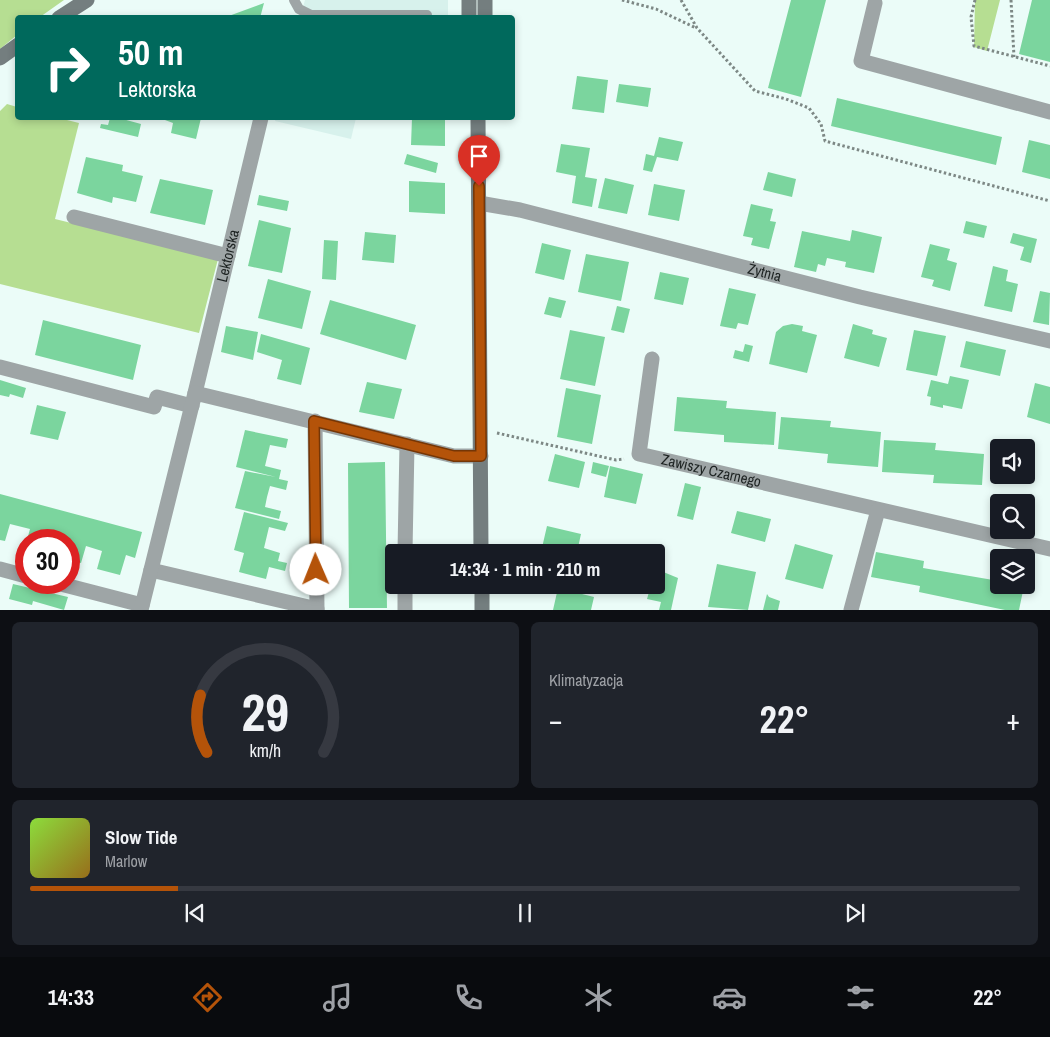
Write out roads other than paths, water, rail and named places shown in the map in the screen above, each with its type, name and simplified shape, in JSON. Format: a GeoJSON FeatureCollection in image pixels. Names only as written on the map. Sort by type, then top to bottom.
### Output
{"type":"FeatureCollection","features":[{"type":"Feature","properties":{"kind":"main road"},"geometry":{"type":"LineString","coordinates":[[64,15],[87,0]]}},
{"type":"Feature","properties":{"kind":"main road"},"geometry":{"type":"LineString","coordinates":[[469,0],[469,15]]}},
{"type":"Feature","properties":{"kind":"main road"},"geometry":{"type":"LineString","coordinates":[[485,0],[485,15]]}},
{"type":"Feature","properties":{"kind":"main road"},"geometry":{"type":"LineString","coordinates":[[0,58],[15,47]]}},
{"type":"Feature","properties":{"kind":"main road"},"geometry":{"type":"LineString","coordinates":[[478,120],[481,544]]}},
{"type":"Feature","properties":{"kind":"main road"},"geometry":{"type":"LineString","coordinates":[[482,594],[482,610]]}},
{"type":"Feature","properties":{"kind":"street"},"geometry":{"type":"LineString","coordinates":[[875,3],[861,62],[1050,112]]}},
{"type":"Feature","properties":{"kind":"street","name":"Lektorska"},"geometry":{"type":"LineString","coordinates":[[80,590],[142,607],[261,120]]}},
{"type":"Feature","properties":{"kind":"street","name":"Żytnia"},"geometry":{"type":"LineString","coordinates":[[479,203],[520,210],[860,297],[1050,340]]}},
{"type":"Feature","properties":{"kind":"street"},"geometry":{"type":"LineString","coordinates":[[74,217],[228,256]]}},
{"type":"Feature","properties":{"kind":"street","name":"Zawiszy Czarnego"},"geometry":{"type":"LineString","coordinates":[[652,359],[639,454],[1050,549]]}},
{"type":"Feature","properties":{"kind":"street"},"geometry":{"type":"LineString","coordinates":[[0,367],[154,407],[157,397],[193,399],[314,421],[454,456],[481,456]]}},
{"type":"Feature","properties":{"kind":"street"},"geometry":{"type":"LineString","coordinates":[[151,570],[317,609],[314,421]]}},
{"type":"Feature","properties":{"kind":"street"},"geometry":{"type":"LineString","coordinates":[[405,544],[407,444]]}},
{"type":"Feature","properties":{"kind":"street"},"geometry":{"type":"LineString","coordinates":[[851,610],[878,510]]}},
{"type":"Feature","properties":{"kind":"street"},"geometry":{"type":"LineString","coordinates":[[0,569],[15,573]]}},
{"type":"Feature","properties":{"kind":"street"},"geometry":{"type":"LineString","coordinates":[[405,594],[405,610]]}},
{"type":"Feature","properties":{"kind":"lane"},"geometry":{"type":"LineString","coordinates":[[294,0],[299,8],[309,15]]}}]}
